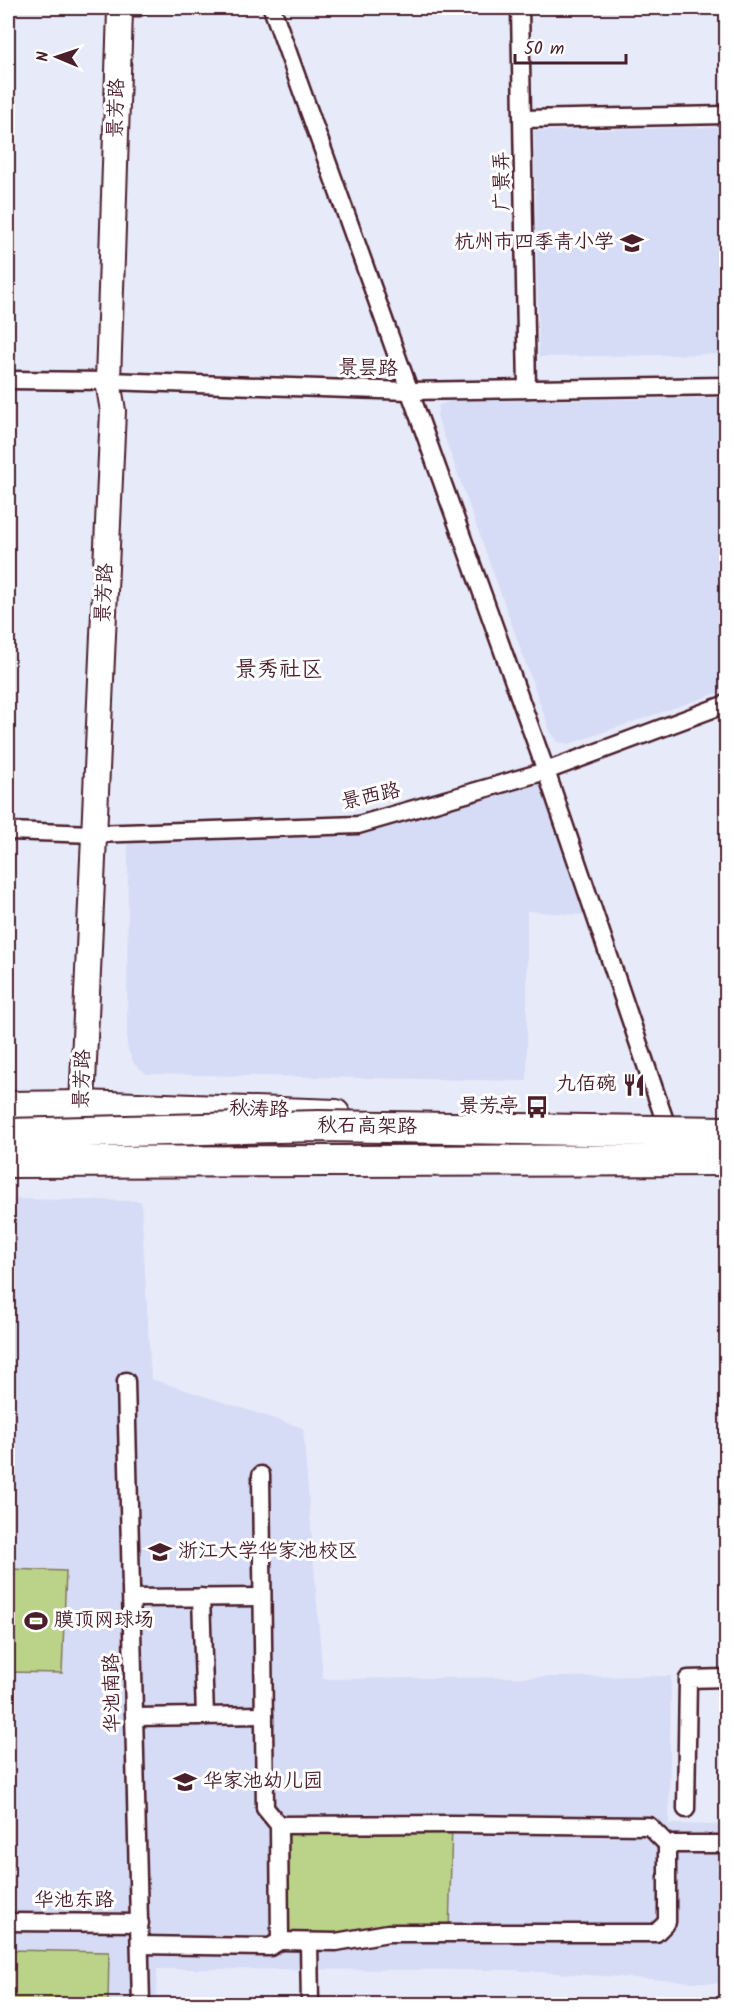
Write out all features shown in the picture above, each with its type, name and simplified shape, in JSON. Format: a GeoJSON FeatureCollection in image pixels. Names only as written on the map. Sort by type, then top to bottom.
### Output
{"type":"FeatureCollection","features":[{"type":"Feature","properties":{"kind":"highway","name":"秋石高架路"},"geometry":{"type":"LineString","coordinates":[[8,1134],[319,1126],[726,1132]]}},
{"type":"Feature","properties":{"kind":"highway","name":"秋石高架路"},"geometry":{"type":"LineString","coordinates":[[8,1162],[726,1160]]}},
{"type":"Feature","properties":{"kind":"main road","name":"秋涛路"},"geometry":{"type":"LineString","coordinates":[[8,1105],[82,1104],[666,1124],[726,1124]]}},
{"type":"Feature","properties":{"kind":"main road"},"geometry":{"type":"LineString","coordinates":[[8,1175],[726,1170]]}},
{"type":"Feature","properties":{"kind":"street"},"geometry":{"type":"LineString","coordinates":[[272,8],[546,771],[666,1124]]}},
{"type":"Feature","properties":{"kind":"street","name":"广景弄"},"geometry":{"type":"LineString","coordinates":[[520,8],[527,389]]}},
{"type":"Feature","properties":{"kind":"street","name":"景芳路"},"geometry":{"type":"LineString","coordinates":[[79,1176],[113,411],[108,381],[120,11]]}},
{"type":"Feature","properties":{"kind":"street"},"geometry":{"type":"LineString","coordinates":[[523,119],[726,115]]}},
{"type":"Feature","properties":{"kind":"street","name":"景昙路"},"geometry":{"type":"LineString","coordinates":[[8,380],[108,381],[409,392],[726,386]]}},
{"type":"Feature","properties":{"kind":"street","name":"景西路"},"geometry":{"type":"LineString","coordinates":[[8,831],[93,834],[358,825],[546,771],[726,704]]}},
{"type":"Feature","properties":{"kind":"street","name":"华池南路"},"geometry":{"type":"LineString","coordinates":[[126,1381],[141,2004]]}},
{"type":"Feature","properties":{"kind":"street"},"geometry":{"type":"LineString","coordinates":[[261,1475],[265,1808],[279,1825],[280,1941]]}},
{"type":"Feature","properties":{"kind":"street"},"geometry":{"type":"LineString","coordinates":[[201,1597],[205,1716]]}},
{"type":"Feature","properties":{"kind":"street"},"geometry":{"type":"LineString","coordinates":[[132,1598],[262,1597]]}},
{"type":"Feature","properties":{"kind":"street"},"geometry":{"type":"LineString","coordinates":[[686,1809],[688,1678],[726,1678]]}},
{"type":"Feature","properties":{"kind":"street"},"geometry":{"type":"LineString","coordinates":[[135,1717],[264,1715]]}},
{"type":"Feature","properties":{"kind":"street"},"geometry":{"type":"LineString","coordinates":[[279,1825],[649,1826],[667,1844],[726,1844]]}},
{"type":"Feature","properties":{"kind":"street"},"geometry":{"type":"LineString","coordinates":[[140,1945],[270,1947],[280,1941],[336,1942],[388,1932],[656,1933],[667,1922],[667,1844]]}},
{"type":"Feature","properties":{"kind":"street","name":"华池东路"},"geometry":{"type":"LineString","coordinates":[[8,1922],[140,1923]]}},
{"type":"Feature","properties":{"kind":"street"},"geometry":{"type":"LineString","coordinates":[[309,1942],[310,2004]]}},
{"type":"Feature","properties":{"kind":"lane"},"geometry":{"type":"LineString","coordinates":[[120,11],[139,11],[146,8]]}},
{"type":"Feature","properties":{"kind":"shaded area","name":"杭州市四季青小学"},"geometry":{"type":"Polygon","coordinates":[[[726,127],[726,354],[539,357],[534,131],[726,127]]]}},
{"type":"Feature","properties":{"kind":"shaded area"},"geometry":{"type":"Polygon","coordinates":[[[726,398],[726,690],[569,744],[558,742],[550,731],[437,416],[439,405],[451,401],[726,398]]]}},
{"type":"Feature","properties":{"kind":"shaded area"},"geometry":{"type":"Polygon","coordinates":[[[541,783],[584,915],[527,911],[527,1081],[147,1074],[134,1064],[127,1047],[128,843],[355,836],[541,783]]]}},
{"type":"Feature","properties":{"kind":"shaded area","name":"浙江大学华家池校区"},"geometry":{"type":"Polygon","coordinates":[[[8,1199],[141,1201],[151,1379],[303,1428],[323,1679],[671,1676],[669,1824],[726,1825],[726,1984],[511,1970],[157,1969],[156,2004],[8,2004],[8,1199]]]}},
{"type":"Feature","properties":{"kind":"green space","name":"膜顶网球场"},"geometry":{"type":"Polygon","coordinates":[[[8,1569],[66,1571],[62,1673],[8,1672],[8,1569]]]}},
{"type":"Feature","properties":{"kind":"green space"},"geometry":{"type":"Polygon","coordinates":[[[452,1824],[449,1933],[280,1941],[279,1825],[452,1824]]]}},
{"type":"Feature","properties":{"kind":"green space"},"geometry":{"type":"Polygon","coordinates":[[[8,1950],[109,1952],[108,2004],[8,2004],[8,1950]]]}},
{"type":"Feature","properties":{"kind":"place","name":"杭州市四季青小学"},"geometry":{"type":"Point","coordinates":[632,243]}},
{"type":"Feature","properties":{"kind":"place","name":"九佰碗"},"geometry":{"type":"Point","coordinates":[634,1085]}},
{"type":"Feature","properties":{"kind":"place","name":"景芳亭"},"geometry":{"type":"Point","coordinates":[537,1107]}},
{"type":"Feature","properties":{"kind":"place","name":"浙江大学华家池校区"},"geometry":{"type":"Point","coordinates":[160,1552]}},
{"type":"Feature","properties":{"kind":"place","name":"膜顶网球场"},"geometry":{"type":"Point","coordinates":[36,1621]}},
{"type":"Feature","properties":{"kind":"place","name":"华家池幼儿园"},"geometry":{"type":"Point","coordinates":[185,1782]}},
{"type":"Feature","properties":{"kind":"district","name":"景秀社区"},"geometry":{"type":"Point","coordinates":[279,670]}}]}
